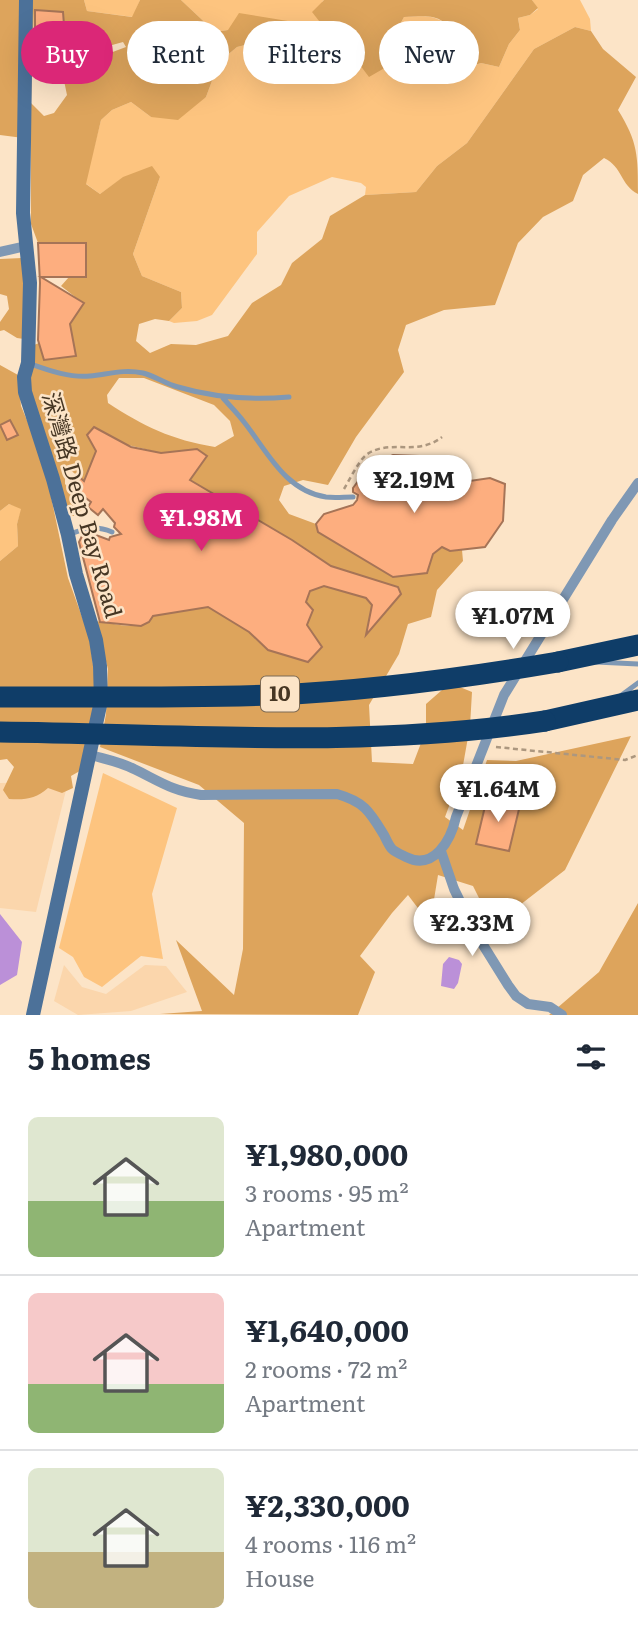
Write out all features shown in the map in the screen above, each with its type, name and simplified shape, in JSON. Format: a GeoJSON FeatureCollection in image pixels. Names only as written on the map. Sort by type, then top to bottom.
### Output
{"type":"FeatureCollection","features":[{"type":"Feature","properties":{"kind":"highway","name":"10"},"geometry":{"type":"LineString","coordinates":[[0,697],[309,693],[447,680],[563,661],[638,645]]}},
{"type":"Feature","properties":{"kind":"highway","name":"10"},"geometry":{"type":"LineString","coordinates":[[0,732],[368,738],[453,733],[545,721],[638,700]]}},
{"type":"Feature","properties":{"kind":"street","name":"深灣路 Deep Bay Road"},"geometry":{"type":"LineString","coordinates":[[26,0],[23,213],[30,283],[25,392],[96,640],[101,701],[33,1015]]}},
{"type":"Feature","properties":{"kind":"street"},"geometry":{"type":"LineString","coordinates":[[0,252],[26,246]]}},
{"type":"Feature","properties":{"kind":"street"},"geometry":{"type":"LineString","coordinates":[[91,755],[133,768],[182,793],[337,794],[354,799],[368,810],[392,849],[414,861],[429,860],[441,851],[451,838],[482,746],[504,695],[612,520],[638,483]]}},
{"type":"Feature","properties":{"kind":"street"},"geometry":{"type":"LineString","coordinates":[[441,851],[454,889],[475,932],[516,996],[528,1004],[550,1007],[562,1015]]}},
{"type":"Feature","properties":{"kind":"lane"},"geometry":{"type":"LineString","coordinates":[[28,363],[60,374],[88,376],[120,370],[145,374],[175,387],[223,398],[289,397]]}},
{"type":"Feature","properties":{"kind":"lane"},"geometry":{"type":"LineString","coordinates":[[223,398],[245,423],[265,454],[282,473],[303,489],[324,497],[353,497]]}},
{"type":"Feature","properties":{"kind":"lane"},"geometry":{"type":"LineString","coordinates":[[68,535],[88,527],[100,527],[112,532]]}},
{"type":"Feature","properties":{"kind":"lane"},"geometry":{"type":"LineString","coordinates":[[563,661],[638,664]]}},
{"type":"Feature","properties":{"kind":"lane"},"geometry":{"type":"LineString","coordinates":[[607,708],[638,683]]}},
{"type":"Feature","properties":{"kind":"lane"},"geometry":{"type":"LineString","coordinates":[[474,768],[532,783]]}},
{"type":"Feature","properties":{"kind":"path"},"geometry":{"type":"LineString","coordinates":[[339,497],[366,455],[390,447],[418,448],[432,445],[442,437]]}},
{"type":"Feature","properties":{"kind":"path"},"geometry":{"type":"LineString","coordinates":[[482,746],[625,760],[638,755]]}},
{"type":"Feature","properties":{"kind":"shaded area"},"geometry":{"type":"Polygon","coordinates":[[[0,0],[84,0],[87,11],[132,17],[140,0],[181,0],[203,21],[127,21],[127,84],[211,84],[206,97],[178,120],[151,117],[131,102],[112,110],[101,120],[86,184],[100,194],[123,177],[152,166],[160,177],[133,254],[142,276],[181,292],[182,308],[169,321],[155,319],[139,324],[136,341],[150,353],[171,344],[196,345],[228,336],[252,303],[281,285],[292,263],[322,239],[330,216],[365,195],[416,192],[437,166],[467,143],[534,49],[575,27],[591,31],[603,49],[636,77],[618,110],[630,131],[636,150],[638,194],[628,186],[615,166],[604,158],[583,175],[573,201],[543,217],[518,243],[495,305],[444,310],[406,325],[398,350],[404,372],[356,437],[328,485],[303,480],[284,486],[279,500],[289,514],[316,524],[318,532],[368,562],[402,576],[442,547],[450,551],[462,550],[463,561],[437,590],[431,617],[408,624],[399,654],[369,705],[372,762],[413,764],[426,730],[426,704],[450,683],[472,692],[470,726],[462,771],[445,817],[463,830],[487,760],[516,761],[631,736],[565,870],[493,926],[473,886],[438,875],[430,924],[408,895],[360,956],[375,972],[358,1015],[160,1014],[202,1011],[176,940],[234,995],[243,949],[244,823],[199,785],[100,747],[106,714],[108,669],[95,621],[134,626],[153,616],[208,607],[249,632],[268,650],[308,662],[322,647],[307,625],[313,610],[306,602],[310,591],[324,586],[366,598],[372,605],[369,624],[374,626],[400,595],[331,566],[190,480],[207,456],[197,449],[161,453],[87,435],[96,451],[84,481],[69,469],[65,471],[65,484],[81,501],[83,509],[74,516],[68,514],[31,393],[30,378],[34,345],[39,343],[44,360],[76,356],[70,324],[83,303],[61,286],[69,277],[86,277],[86,243],[38,243],[31,224],[31,139],[0,135],[0,0]],[[119,378],[107,395],[108,403],[133,419],[185,440],[215,447],[234,436],[230,421],[214,405],[144,378],[119,378]]]}},
{"type":"Feature","properties":{"kind":"shaded area"},"geometry":{"type":"Polygon","coordinates":[[[84,0],[140,0],[133,17],[87,11],[84,0]]]}},
{"type":"Feature","properties":{"kind":"shaded area"},"geometry":{"type":"Polygon","coordinates":[[[181,0],[324,0],[324,21],[243,21],[243,34],[229,30],[229,21],[203,21],[181,0]]]}},
{"type":"Feature","properties":{"kind":"shaded area"},"geometry":{"type":"Polygon","coordinates":[[[324,0],[532,0],[538,8],[530,15],[518,18],[520,30],[509,44],[499,67],[479,64],[479,21],[442,21],[423,16],[404,17],[402,21],[379,21],[379,71],[369,77],[365,72],[365,21],[319,21],[312,12],[324,0]]]}},
{"type":"Feature","properties":{"kind":"shaded area"},"geometry":{"type":"Polygon","coordinates":[[[532,0],[580,0],[590,19],[591,31],[575,27],[534,49],[467,143],[437,166],[416,192],[365,195],[366,187],[361,183],[332,177],[289,196],[257,232],[257,254],[212,315],[197,321],[174,323],[169,321],[182,308],[181,292],[142,276],[133,254],[160,177],[124,177],[100,194],[85,183],[101,120],[112,110],[131,102],[151,117],[206,97],[211,84],[229,84],[229,54],[243,46],[243,84],[365,84],[365,65],[379,66],[379,84],[479,84],[479,64],[499,67],[509,44],[520,30],[518,18],[530,15],[538,9],[532,0]]]}},
{"type":"Feature","properties":{"kind":"shaded area"},"geometry":{"type":"Polygon","coordinates":[[[239,13],[288,21],[243,21],[243,46],[229,54],[229,28],[239,13]]]}},
{"type":"Feature","properties":{"kind":"shaded area"},"geometry":{"type":"Polygon","coordinates":[[[423,16],[441,21],[402,21],[404,17],[423,16]]]}},
{"type":"Feature","properties":{"kind":"shaded area"},"geometry":{"type":"Polygon","coordinates":[[[22,258],[25,281],[24,339],[4,330],[0,331],[0,322],[9,309],[7,296],[0,294],[0,259],[22,258]]]}},
{"type":"Feature","properties":{"kind":"shaded area"},"geometry":{"type":"Polygon","coordinates":[[[0,365],[18,375],[21,406],[49,487],[68,578],[90,639],[97,700],[85,768],[71,776],[73,788],[62,793],[48,788],[35,797],[20,799],[9,799],[3,790],[14,767],[7,759],[0,760],[0,561],[18,546],[17,524],[21,509],[9,504],[0,511],[0,365]]]}},
{"type":"Feature","properties":{"kind":"shaded area"},"geometry":{"type":"Polygon","coordinates":[[[9,504],[22,508],[17,524],[18,546],[0,561],[0,511],[9,504]]]}},
{"type":"Feature","properties":{"kind":"shaded area"},"geometry":{"type":"Polygon","coordinates":[[[103,773],[177,808],[152,894],[163,959],[141,956],[102,987],[84,977],[73,957],[59,948],[103,773]]]}},
{"type":"Feature","properties":{"kind":"shaded area"},"geometry":{"type":"Polygon","coordinates":[[[68,782],[36,912],[0,908],[0,783],[68,782]]]}},
{"type":"Feature","properties":{"kind":"shaded area"},"geometry":{"type":"Polygon","coordinates":[[[638,903],[638,1015],[549,1015],[599,972],[638,903]]]}},
{"type":"Feature","properties":{"kind":"shaded area"},"geometry":{"type":"Polygon","coordinates":[[[0,914],[22,942],[17,975],[0,985],[0,914]]]}},
{"type":"Feature","properties":{"kind":"shaded area"},"geometry":{"type":"Polygon","coordinates":[[[449,957],[462,964],[454,989],[441,986],[443,964],[449,957]]]}},
{"type":"Feature","properties":{"kind":"shaded area"},"geometry":{"type":"Polygon","coordinates":[[[64,965],[82,987],[106,994],[145,965],[166,966],[187,992],[131,1011],[78,1015],[54,1001],[64,965]]]}},
{"type":"Feature","properties":{"kind":"building"},"geometry":{"type":"Polygon","coordinates":[[[35,10],[63,12],[64,21],[35,21],[35,10]]]}},
{"type":"Feature","properties":{"kind":"building"},"geometry":{"type":"Polygon","coordinates":[[[38,243],[86,243],[86,277],[41,277],[84,303],[70,324],[76,356],[44,360],[38,340],[38,243]]]}},
{"type":"Feature","properties":{"kind":"building"},"geometry":{"type":"Polygon","coordinates":[[[10,420],[18,435],[7,440],[0,425],[10,420]]]}},
{"type":"Feature","properties":{"kind":"building"},"geometry":{"type":"Polygon","coordinates":[[[94,427],[131,447],[161,453],[197,449],[207,456],[190,480],[331,566],[398,587],[401,594],[366,635],[372,605],[366,598],[324,586],[310,591],[306,602],[313,610],[307,625],[322,647],[308,662],[268,650],[249,632],[208,607],[153,616],[141,626],[100,622],[79,542],[82,536],[96,535],[109,540],[110,537],[121,534],[103,509],[98,515],[88,507],[91,502],[69,485],[77,475],[84,481],[96,451],[87,435],[94,427]]]}},
{"type":"Feature","properties":{"kind":"building"},"geometry":{"type":"Polygon","coordinates":[[[393,455],[419,456],[463,482],[490,478],[505,484],[503,521],[485,547],[450,551],[442,547],[433,554],[427,573],[393,577],[318,532],[316,524],[324,514],[353,505],[357,500],[358,495],[353,492],[353,488],[370,465],[393,455]]]}},
{"type":"Feature","properties":{"kind":"building"},"geometry":{"type":"Polygon","coordinates":[[[487,798],[520,805],[509,851],[476,844],[487,798]]]}}]}
